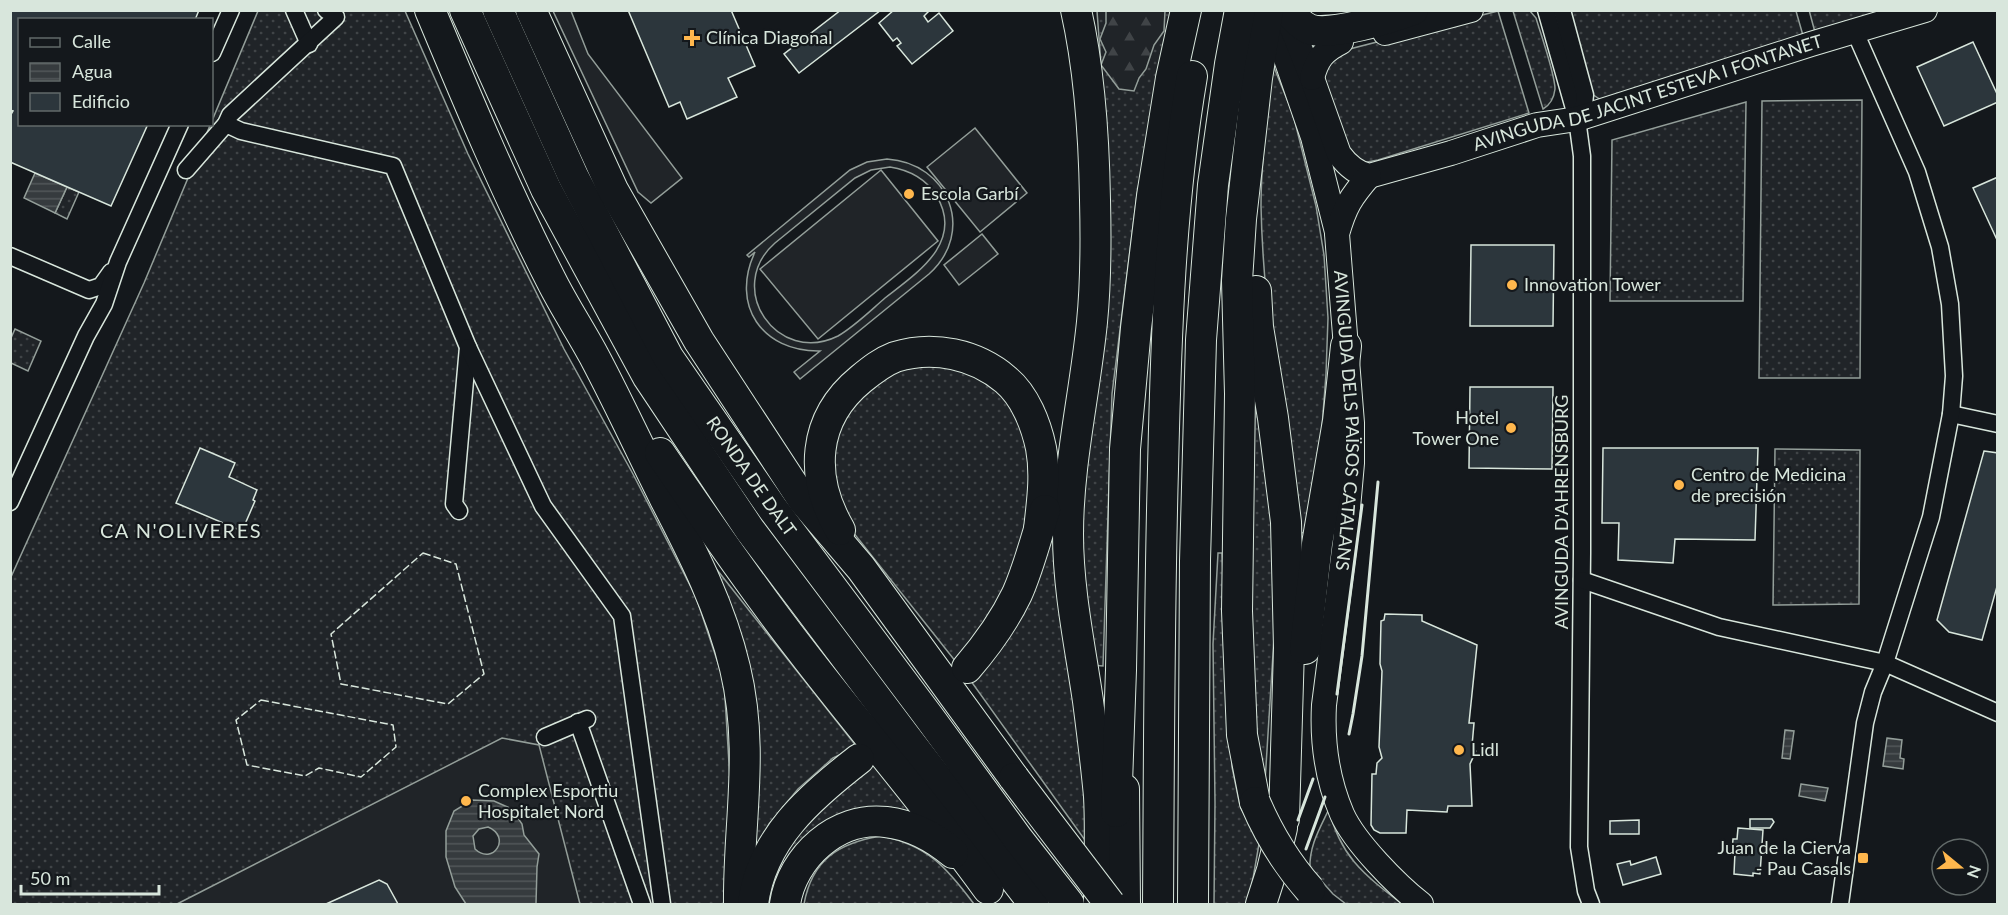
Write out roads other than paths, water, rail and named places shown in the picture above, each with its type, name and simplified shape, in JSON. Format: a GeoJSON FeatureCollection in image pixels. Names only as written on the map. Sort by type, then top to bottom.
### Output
{"type":"FeatureCollection","features":[{"type":"Feature","properties":{"kind":"highway"},"geometry":{"type":"LineString","coordinates":[[430,10],[501,178],[552,281],[594,356],[694,556],[719,615],[735,668],[744,720],[746,753],[739,904]]}},
{"type":"Feature","properties":{"kind":"highway","name":"RONDA DE DALT"},"geometry":{"type":"LineString","coordinates":[[465,10],[546,189],[648,377],[750,530],[1010,895]]}},
{"type":"Feature","properties":{"kind":"highway","name":"RONDA DE DALT"},"geometry":{"type":"LineString","coordinates":[[498,10],[573,176],[668,357],[773,509],[1018,839],[1069,904]]}},
{"type":"Feature","properties":{"kind":"highway"},"geometry":{"type":"LineString","coordinates":[[531,10],[614,190],[699,341],[803,500],[861,568],[1014,778],[1111,904]]}},
{"type":"Feature","properties":{"kind":"highway"},"geometry":{"type":"LineString","coordinates":[[1076,10],[1091,107],[1096,244],[1092,321],[1073,453],[1068,534],[1071,584],[1099,796],[1098,904]]}},
{"type":"Feature","properties":{"kind":"highway"},"geometry":{"type":"LineString","coordinates":[[1111,904],[1121,670],[1125,449],[1136,328],[1154,185],[1171,78],[1186,10]]}},
{"type":"Feature","properties":{"kind":"highway"},"geometry":{"type":"LineString","coordinates":[[1158,904],[1166,326],[1174,216],[1187,106],[1203,10]]}},
{"type":"Feature","properties":{"kind":"highway"},"geometry":{"type":"LineString","coordinates":[[1193,904],[1195,561],[1201,340],[1213,185],[1240,10]]}},
{"type":"Feature","properties":{"kind":"highway"},"geometry":{"type":"LineString","coordinates":[[1317,897],[1292,870],[1255,802],[1242,735],[1237,611],[1239,394],[1237,281],[1241,219],[1252,126],[1275,18],[1298,23],[1309,29],[1329,32],[1413,10]]}},
{"type":"Feature","properties":{"kind":"highway"},"geometry":{"type":"LineString","coordinates":[[1252,126],[1253,246],[1258,327],[1273,418],[1286,522],[1289,648],[1284,819]]}},
{"type":"Feature","properties":{"kind":"highway"},"geometry":{"type":"LineString","coordinates":[[967,668],[992,636],[1016,595],[1032,554],[1057,465],[1072,387],[1088,261],[1095,169]]}},
{"type":"Feature","properties":{"kind":"highway"},"geometry":{"type":"LineString","coordinates":[[1261,904],[1284,819],[1297,749],[1314,567],[1338,421],[1346,346]]}},
{"type":"Feature","properties":{"kind":"highway"},"geometry":{"type":"LineString","coordinates":[[861,568],[827,504],[819,458],[824,430],[835,407],[852,386],[876,366],[911,353],[932,351],[956,355],[983,365],[1007,381],[1023,401],[1037,431],[1043,463],[1043,495],[1039,529]]}},
{"type":"Feature","properties":{"kind":"highway"},"geometry":{"type":"LineString","coordinates":[[594,356],[722,543],[800,649],[945,829],[1010,895]]}},
{"type":"Feature","properties":{"kind":"highway"},"geometry":{"type":"LineString","coordinates":[[1121,670],[1125,904]]}},
{"type":"Feature","properties":{"kind":"highway"},"geometry":{"type":"LineString","coordinates":[[753,904],[758,879],[785,827],[811,799],[859,759]]}},
{"type":"Feature","properties":{"kind":"highway"},"geometry":{"type":"LineString","coordinates":[[785,904],[790,884],[802,860],[813,847],[841,829],[869,822],[898,824],[932,837],[1010,895]]}},
{"type":"Feature","properties":{"kind":"street"},"geometry":{"type":"LineString","coordinates":[[213,51],[231,10]]}},
{"type":"Feature","properties":{"kind":"street"},"geometry":{"type":"LineString","coordinates":[[294,10],[309,44]]}},
{"type":"Feature","properties":{"kind":"street"},"geometry":{"type":"LineString","coordinates":[[186,170],[226,124],[230,115],[336,17],[326,10]]}},
{"type":"Feature","properties":{"kind":"street"},"geometry":{"type":"LineString","coordinates":[[1298,42],[1341,42],[1365,38],[1471,10]]}},
{"type":"Feature","properties":{"kind":"street","name":"AVINGUDA D'AHRENSBURG"},"geometry":{"type":"LineString","coordinates":[[1546,10],[1577,119],[1582,156],[1582,580],[1579,847],[1586,891],[1591,904]]}},
{"type":"Feature","properties":{"kind":"street"},"geometry":{"type":"LineString","coordinates":[[1562,10],[1585,95],[1595,104],[1612,107]]}},
{"type":"Feature","properties":{"kind":"street","name":"AVINGUDA DE JACINT ESTEVA I FONTANET"},"geometry":{"type":"LineString","coordinates":[[1369,176],[1451,153],[1537,125],[1577,119],[1925,10]]}},
{"type":"Feature","properties":{"kind":"street"},"geometry":{"type":"LineString","coordinates":[[1275,18],[1298,42],[1339,154],[1359,173],[1369,176]]}},
{"type":"Feature","properties":{"kind":"street"},"geometry":{"type":"LineString","coordinates":[[1275,18],[1313,137],[1337,234]]}},
{"type":"Feature","properties":{"kind":"street"},"geometry":{"type":"LineString","coordinates":[[1840,904],[1865,723],[1873,692],[1931,517],[1952,414],[1954,376],[1950,304],[1940,247],[1917,172],[1855,32]]}},
{"type":"Feature","properties":{"kind":"street"},"geometry":{"type":"LineString","coordinates":[[1312,78],[1316,63],[1325,52],[1341,42]]}},
{"type":"Feature","properties":{"kind":"street","name":"AVINGUDA D'AHRENSBURG"},"geometry":{"type":"LineString","coordinates":[[1577,119],[1584,104],[1585,95]]}},
{"type":"Feature","properties":{"kind":"street"},"geometry":{"type":"LineString","coordinates":[[226,124],[241,131],[393,166],[468,348],[543,506],[622,616],[662,904]]}},
{"type":"Feature","properties":{"kind":"street"},"geometry":{"type":"LineString","coordinates":[[10,502],[82,342],[104,304],[118,262],[179,126]]}},
{"type":"Feature","properties":{"kind":"street","name":"AVINGUDA DELS PAÏSOS CATALANS"},"geometry":{"type":"LineString","coordinates":[[1369,176],[1352,196],[1344,210],[1337,234],[1352,423],[1352,463],[1323,730],[1326,761],[1343,815],[1357,837],[1398,885],[1421,904]]}},
{"type":"Feature","properties":{"kind":"street"},"geometry":{"type":"LineString","coordinates":[[10,256],[89,290],[101,286],[118,262]]}},
{"type":"Feature","properties":{"kind":"street"},"geometry":{"type":"LineString","coordinates":[[459,511],[454,504],[468,348]]}},
{"type":"Feature","properties":{"kind":"street"},"geometry":{"type":"LineString","coordinates":[[1952,414],[1998,424]]}},
{"type":"Feature","properties":{"kind":"street"},"geometry":{"type":"LineString","coordinates":[[1582,580],[1719,627],[1884,663],[1998,713]]}},
{"type":"Feature","properties":{"kind":"street"},"geometry":{"type":"LineString","coordinates":[[545,737],[582,720],[642,904]]}},
{"type":"Feature","properties":{"kind":"water"},"geometry":{"type":"Polygon","coordinates":[[[35,173],[67,187],[55,213],[24,198],[35,173]]]}},
{"type":"Feature","properties":{"kind":"water"},"geometry":{"type":"Polygon","coordinates":[[[1785,730],[1794,731],[1790,759],[1782,758],[1785,730]]]}},
{"type":"Feature","properties":{"kind":"water"},"geometry":{"type":"Polygon","coordinates":[[[1887,738],[1902,740],[1900,758],[1904,759],[1903,769],[1883,766],[1887,738]]]}},
{"type":"Feature","properties":{"kind":"water"},"geometry":{"type":"Polygon","coordinates":[[[1801,784],[1828,788],[1825,801],[1799,796],[1801,784]]]}},
{"type":"Feature","properties":{"kind":"water"},"geometry":{"type":"Polygon","coordinates":[[[472,800],[494,801],[512,809],[522,824],[524,835],[539,854],[536,904],[466,904],[455,887],[446,857],[446,831],[454,811],[472,800]],[[488,827],[479,829],[473,836],[475,849],[488,854],[493,852],[499,843],[499,837],[488,827]]]}},
{"type":"Feature","properties":{"kind":"place","name":"Clínica Diagonal"},"geometry":{"type":"Point","coordinates":[692,38]}},
{"type":"Feature","properties":{"kind":"place","name":"Escola Garbí"},"geometry":{"type":"Point","coordinates":[909,194]}},
{"type":"Feature","properties":{"kind":"place","name":"Innovation Tower"},"geometry":{"type":"Point","coordinates":[1512,285]}},
{"type":"Feature","properties":{"kind":"place","name":"Hotel Tower One"},"geometry":{"type":"Point","coordinates":[1511,428]}},
{"type":"Feature","properties":{"kind":"place","name":"Centro de Medicina de precisión"},"geometry":{"type":"Point","coordinates":[1679,485]}},
{"type":"Feature","properties":{"kind":"place","name":"Lidl"},"geometry":{"type":"Point","coordinates":[1459,750]}},
{"type":"Feature","properties":{"kind":"place","name":"Complex Esportiu Hospitalet Nord"},"geometry":{"type":"Point","coordinates":[466,801]}},
{"type":"Feature","properties":{"kind":"place","name":"Juan de la Cierva - Pau Casals"},"geometry":{"type":"Point","coordinates":[1863,858]}},
{"type":"Feature","properties":{"kind":"district","name":"CA N'OLIVERES"},"geometry":{"type":"Point","coordinates":[181,531]}}]}
